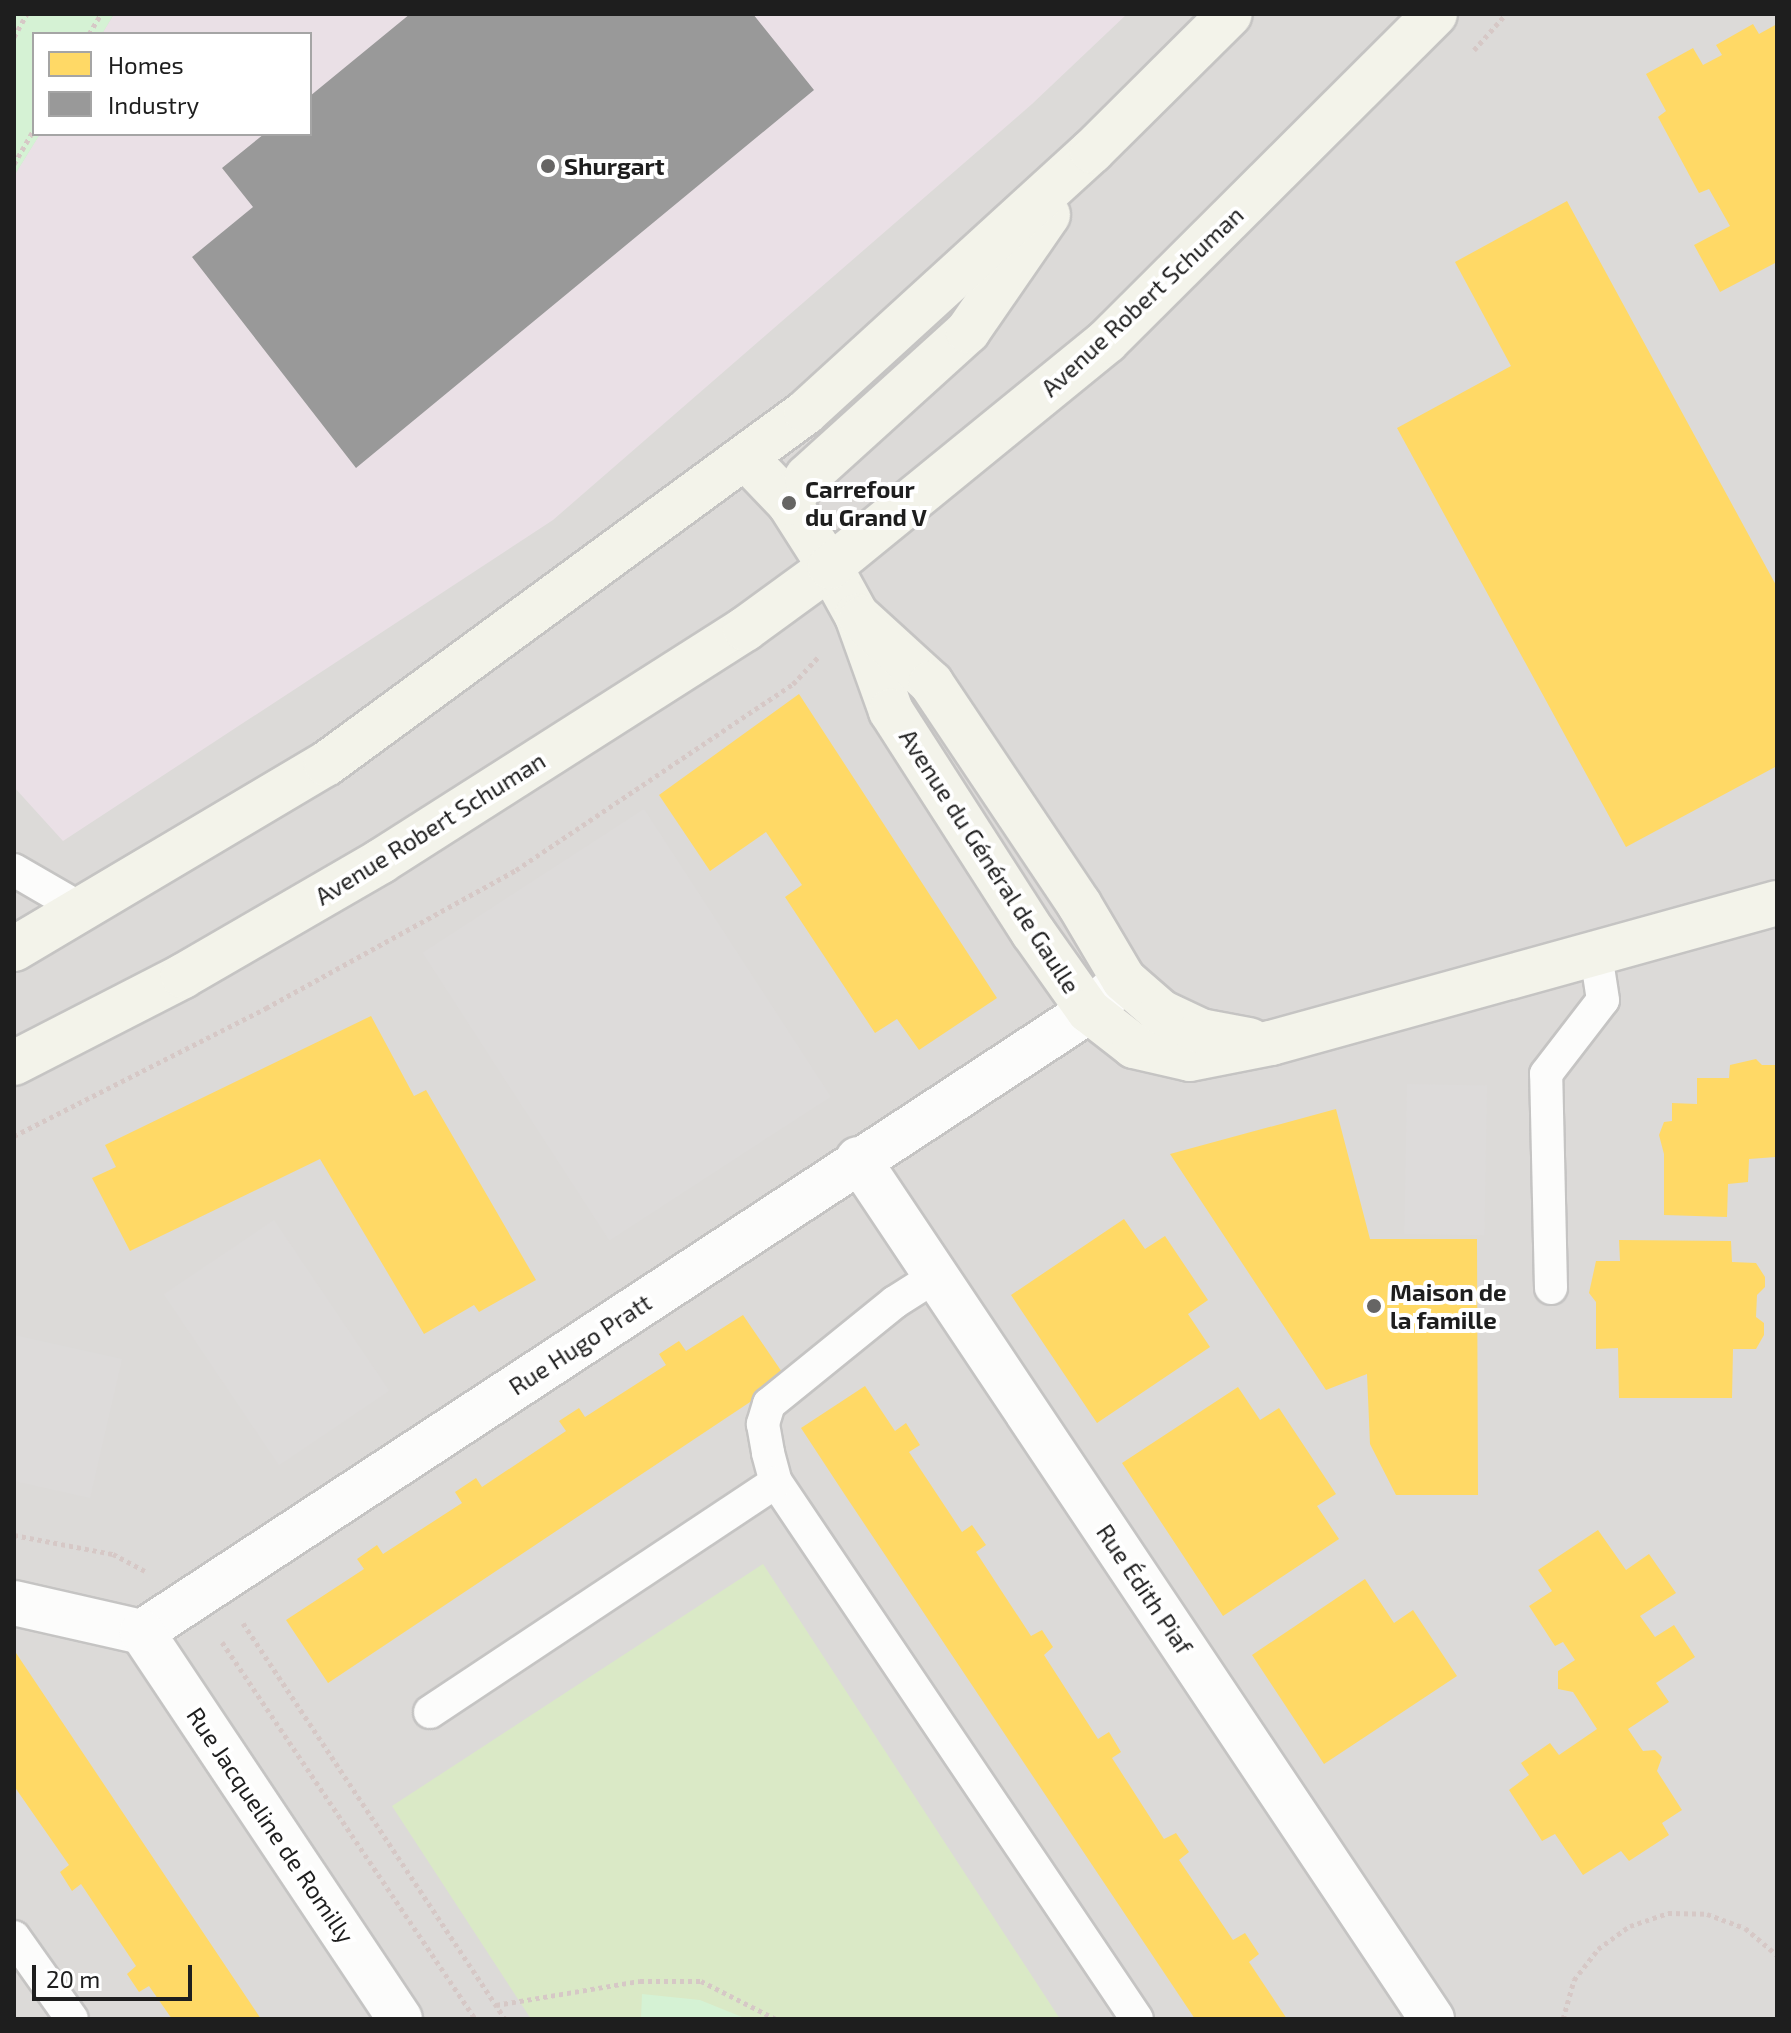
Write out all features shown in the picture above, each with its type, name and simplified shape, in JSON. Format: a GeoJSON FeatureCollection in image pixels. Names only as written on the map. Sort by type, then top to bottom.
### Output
{"type":"FeatureCollection","features":[{"type":"Feature","properties":{"kind":"main road"},"geometry":{"type":"LineString","coordinates":[[14,949],[326,764],[806,412],[1092,151],[1230,14]]}},
{"type":"Feature","properties":{"kind":"main road","name":"Avenue Robert Schuman"},"geometry":{"type":"LineString","coordinates":[[14,1063],[183,976],[381,861],[745,629],[830,567],[1107,341],[1435,14]]}},
{"type":"Feature","properties":{"kind":"main road"},"geometry":{"type":"LineString","coordinates":[[789,503],[807,477],[968,331],[1092,151]]}},
{"type":"Feature","properties":{"kind":"main road"},"geometry":{"type":"LineString","coordinates":[[746,458],[789,503],[830,567]]}},
{"type":"Feature","properties":{"kind":"main road","name":"Avenue du Général de Gaulle"},"geometry":{"type":"LineString","coordinates":[[830,567],[857,616],[891,711],[1089,1011],[1134,1046],[1190,1059],[1271,1043],[1777,903]]}},
{"type":"Feature","properties":{"kind":"main road","name":"Avenue du Général de Gaulle"},"geometry":{"type":"LineString","coordinates":[[857,616],[931,683],[1079,904],[1124,980],[1161,1012],[1201,1031],[1271,1043]]}},
{"type":"Feature","properties":{"kind":"street","name":"Rue Hugo Pratt"},"geometry":{"type":"LineString","coordinates":[[142,1632],[858,1159],[1089,1011],[1124,980]]}},
{"type":"Feature","properties":{"kind":"street","name":"Rue Édith Piaf"},"geometry":{"type":"LineString","coordinates":[[858,1159],[1432,2019]]}},
{"type":"Feature","properties":{"kind":"street"},"geometry":{"type":"LineString","coordinates":[[14,1603],[142,1632]]}},
{"type":"Feature","properties":{"kind":"street","name":"Rue Jacqueline de Romilly"},"geometry":{"type":"LineString","coordinates":[[142,1632],[400,2019]]}},
{"type":"Feature","properties":{"kind":"lane"},"geometry":{"type":"LineString","coordinates":[[14,870],[83,910]]}},
{"type":"Feature","properties":{"kind":"lane"},"geometry":{"type":"LineString","coordinates":[[1551,1288],[1546,1074],[1603,1000],[1596,954]]}},
{"type":"Feature","properties":{"kind":"lane"},"geometry":{"type":"LineString","coordinates":[[936,1276],[895,1302],[769,1404],[763,1424],[776,1482],[1137,2019]]}},
{"type":"Feature","properties":{"kind":"lane"},"geometry":{"type":"LineString","coordinates":[[430,1712],[776,1482]]}},
{"type":"Feature","properties":{"kind":"lane"},"geometry":{"type":"LineString","coordinates":[[14,1937],[72,2019]]}},
{"type":"Feature","properties":{"kind":"path"},"geometry":{"type":"LineString","coordinates":[[14,37],[27,14]]}},
{"type":"Feature","properties":{"kind":"path"},"geometry":{"type":"LineString","coordinates":[[90,32],[101,14]]}},
{"type":"Feature","properties":{"kind":"path"},"geometry":{"type":"LineString","coordinates":[[14,164],[32,133]]}},
{"type":"Feature","properties":{"kind":"path"},"geometry":{"type":"LineString","coordinates":[[14,1535],[113,1554],[206,1591],[505,2019]]}},
{"type":"Feature","properties":{"kind":"path"},"geometry":{"type":"LineString","coordinates":[[206,1591],[225,1641],[475,2019]]}},
{"type":"Feature","properties":{"kind":"path"},"geometry":{"type":"LineString","coordinates":[[171,1675],[225,1641]]}},
{"type":"Feature","properties":{"kind":"path"},"geometry":{"type":"LineString","coordinates":[[1563,2019],[1574,1980],[1598,1949],[1630,1926],[1668,1913],[1707,1914],[1745,1928],[1777,1955]]}},
{"type":"Feature","properties":{"kind":"path"},"geometry":{"type":"LineString","coordinates":[[496,2005],[640,1981],[701,1981],[775,2019]]}},
{"type":"Feature","properties":{"kind":"shaded area"},"geometry":{"type":"Polygon","coordinates":[[[14,14],[1777,14],[1777,2019],[14,2019],[14,14]]]}},
{"type":"Feature","properties":{"kind":"shaded area"},"geometry":{"type":"Polygon","coordinates":[[[114,14],[1127,14],[1032,104],[553,520],[63,841],[14,787],[14,176],[39,136],[312,136],[312,32],[103,32],[114,14]]]}},
{"type":"Feature","properties":{"kind":"shaded area"},"geometry":{"type":"Polygon","coordinates":[[[644,809],[831,1097],[609,1240],[423,953],[644,809]]]}},
{"type":"Feature","properties":{"kind":"shaded area"},"geometry":{"type":"Polygon","coordinates":[[[1407,1084],[1487,1085],[1484,1235],[1404,1234],[1407,1084]]]}},
{"type":"Feature","properties":{"kind":"shaded area"},"geometry":{"type":"Polygon","coordinates":[[[274,1220],[389,1391],[279,1465],[164,1294],[274,1220]]]}},
{"type":"Feature","properties":{"kind":"shaded area"},"geometry":{"type":"Polygon","coordinates":[[[14,1335],[122,1359],[90,1498],[14,1481],[14,1335]]]}},
{"type":"Feature","properties":{"kind":"green space"},"geometry":{"type":"Polygon","coordinates":[[[14,14],[114,14],[103,32],[32,32],[32,136],[39,136],[14,176],[14,14]]]}},
{"type":"Feature","properties":{"kind":"green space"},"geometry":{"type":"Polygon","coordinates":[[[763,1564],[1060,2019],[531,2019],[392,1806],[763,1564]]]}},
{"type":"Feature","properties":{"kind":"green space"},"geometry":{"type":"Polygon","coordinates":[[[642,1994],[700,2000],[747,2019],[641,2019],[642,1994]]]}},
{"type":"Feature","properties":{"kind":"building: Homes"},"geometry":{"type":"Polygon","coordinates":[[[1753,24],[1759,34],[1777,24],[1777,262],[1720,292],[1694,245],[1730,226],[1709,189],[1699,193],[1658,117],[1666,111],[1646,74],[1693,48],[1703,65],[1722,55],[1716,45],[1753,24]]]}},
{"type":"Feature","properties":{"kind":"building: Homes"},"geometry":{"type":"Polygon","coordinates":[[[1567,201],[1777,587],[1777,766],[1626,847],[1397,428],[1511,366],[1455,262],[1567,201]]]}},
{"type":"Feature","properties":{"kind":"building: Homes"},"geometry":{"type":"Polygon","coordinates":[[[799,694],[997,998],[919,1050],[897,1019],[875,1033],[785,897],[802,885],[766,832],[710,871],[659,795],[799,694]]]}},
{"type":"Feature","properties":{"kind":"building: Homes"},"geometry":{"type":"Polygon","coordinates":[[[371,1016],[414,1096],[426,1090],[536,1280],[479,1312],[474,1305],[424,1334],[320,1159],[130,1251],[92,1178],[116,1167],[105,1145],[371,1016]]]}},
{"type":"Feature","properties":{"kind":"building: Homes"},"geometry":{"type":"Polygon","coordinates":[[[1756,1059],[1762,1065],[1777,1065],[1776,1157],[1749,1159],[1748,1182],[1728,1184],[1727,1217],[1664,1215],[1664,1154],[1659,1135],[1664,1122],[1672,1121],[1672,1103],[1697,1104],[1697,1078],[1729,1078],[1730,1065],[1756,1059]]]}},
{"type":"Feature","properties":{"kind":"building: Homes","name":"Maison de la famille"},"geometry":{"type":"Polygon","coordinates":[[[1336,1109],[1370,1239],[1477,1239],[1478,1495],[1396,1495],[1370,1444],[1367,1374],[1326,1390],[1170,1154],[1336,1109]]]}},
{"type":"Feature","properties":{"kind":"building: Homes"},"geometry":{"type":"Polygon","coordinates":[[[1124,1219],[1145,1249],[1165,1236],[1208,1300],[1188,1314],[1210,1347],[1097,1423],[1011,1295],[1124,1219]]]}},
{"type":"Feature","properties":{"kind":"building: Homes"},"geometry":{"type":"Polygon","coordinates":[[[1619,1240],[1731,1241],[1732,1262],[1756,1263],[1765,1277],[1765,1287],[1757,1295],[1756,1317],[1764,1323],[1764,1335],[1756,1349],[1733,1349],[1732,1398],[1619,1398],[1618,1348],[1596,1349],[1596,1302],[1589,1293],[1596,1261],[1620,1261],[1619,1240]]]}},
{"type":"Feature","properties":{"kind":"building: Homes"},"geometry":{"type":"Polygon","coordinates":[[[743,1315],[786,1378],[328,1683],[286,1620],[364,1569],[357,1559],[377,1545],[383,1554],[462,1503],[455,1492],[476,1478],[482,1487],[566,1431],[559,1421],[579,1408],[585,1417],[666,1365],[659,1354],[679,1341],[686,1351],[743,1315]]]}},
{"type":"Feature","properties":{"kind":"building: Homes"},"geometry":{"type":"Polygon","coordinates":[[[865,1386],[895,1431],[906,1423],[920,1445],[909,1452],[962,1532],[972,1525],[986,1545],[976,1552],[1031,1636],[1042,1630],[1053,1647],[1044,1655],[1098,1739],[1109,1732],[1121,1752],[1112,1758],[1164,1839],[1176,1833],[1189,1852],[1179,1860],[1233,1940],[1245,1933],[1259,1954],[1249,1962],[1287,2019],[1195,2019],[845,1495],[801,1428],[865,1386]]]}},
{"type":"Feature","properties":{"kind":"building: Homes"},"geometry":{"type":"Polygon","coordinates":[[[1238,1387],[1260,1420],[1279,1408],[1336,1494],[1317,1506],[1339,1539],[1223,1616],[1122,1463],[1238,1387]]]}},
{"type":"Feature","properties":{"kind":"building: Homes"},"geometry":{"type":"Polygon","coordinates":[[[1598,1530],[1626,1570],[1649,1554],[1676,1593],[1640,1616],[1655,1637],[1674,1625],[1695,1657],[1656,1683],[1669,1702],[1628,1729],[1643,1751],[1655,1750],[1662,1757],[1657,1771],[1682,1810],[1662,1823],[1669,1835],[1629,1861],[1621,1851],[1583,1875],[1555,1834],[1542,1841],[1509,1790],[1529,1775],[1521,1763],[1550,1743],[1559,1755],[1597,1729],[1573,1692],[1558,1689],[1558,1671],[1575,1660],[1563,1642],[1555,1646],[1529,1606],[1552,1591],[1538,1570],[1598,1530]]]}},
{"type":"Feature","properties":{"kind":"building: Homes"},"geometry":{"type":"Polygon","coordinates":[[[1365,1579],[1394,1623],[1413,1610],[1457,1676],[1324,1764],[1252,1655],[1365,1579]]]}},
{"type":"Feature","properties":{"kind":"building: Homes"},"geometry":{"type":"Polygon","coordinates":[[[14,1650],[261,2019],[172,2019],[149,1986],[139,1992],[127,1974],[136,1966],[81,1884],[72,1891],[60,1872],[69,1865],[14,1786],[14,1650]]]}},
{"type":"Feature","properties":{"kind":"building: Industry","name":"Shurgart"},"geometry":{"type":"Polygon","coordinates":[[[410,14],[753,14],[814,90],[356,468],[192,257],[253,207],[222,168],[262,136],[312,136],[312,94],[410,14]]]}},
{"type":"Feature","properties":{"kind":"place","name":"Shurgart"},"geometry":{"type":"Point","coordinates":[548,166]}},
{"type":"Feature","properties":{"kind":"place","name":"Carrefour du Grand V"},"geometry":{"type":"Point","coordinates":[789,503]}},
{"type":"Feature","properties":{"kind":"place","name":"Maison de la famille"},"geometry":{"type":"Point","coordinates":[1374,1306]}}]}
